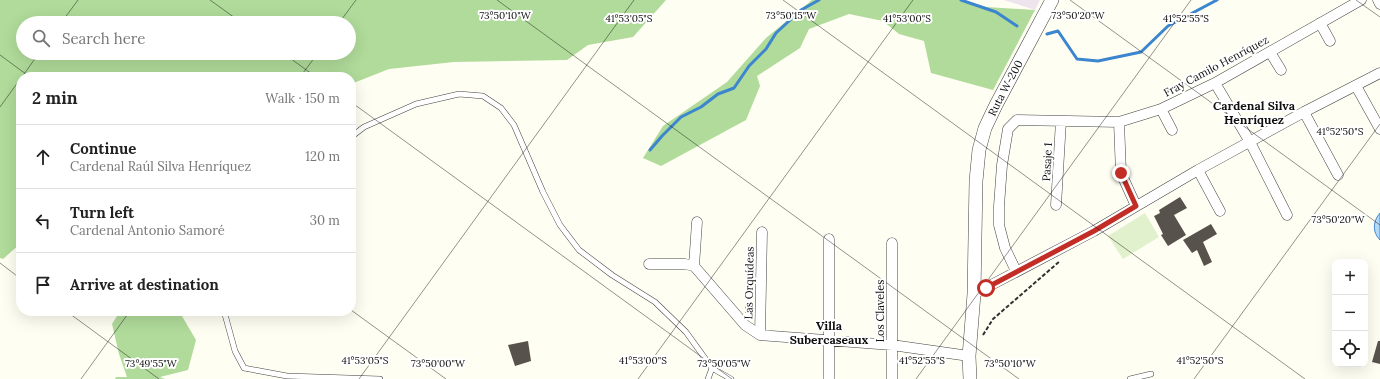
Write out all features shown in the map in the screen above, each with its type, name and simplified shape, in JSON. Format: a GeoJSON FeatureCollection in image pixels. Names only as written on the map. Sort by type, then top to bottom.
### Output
{"type":"FeatureCollection","features":[{"type":"Feature","properties":{"kind":"street","name":"Ruta W-200"},"geometry":{"type":"LineString","coordinates":[[970,379],[969,356],[974,294],[976,181],[979,150],[986,128],[996,105],[1052,0]]}},
{"type":"Feature","properties":{"kind":"street","name":"Fray Camilo Henríquez"},"geometry":{"type":"LineString","coordinates":[[1016,271],[1005,248],[999,225],[999,206],[1002,165],[1008,129],[1017,120],[1119,122],[1162,109],[1215,83],[1360,0]]}},
{"type":"Feature","properties":{"kind":"street"},"geometry":{"type":"LineString","coordinates":[[1378,0],[1380,4]]}},
{"type":"Feature","properties":{"kind":"street"},"geometry":{"type":"LineString","coordinates":[[1320,23],[1330,41]]}},
{"type":"Feature","properties":{"kind":"street"},"geometry":{"type":"LineString","coordinates":[[1270,52],[1281,70]]}},
{"type":"Feature","properties":{"kind":"street"},"geometry":{"type":"LineString","coordinates":[[974,294],[1094,231],[1198,170],[1304,112],[1380,73]]}},
{"type":"Feature","properties":{"kind":"street"},"geometry":{"type":"LineString","coordinates":[[1215,83],[1250,142],[1287,215]]}},
{"type":"Feature","properties":{"kind":"street"},"geometry":{"type":"LineString","coordinates":[[1356,86],[1380,129]]}},
{"type":"Feature","properties":{"kind":"street"},"geometry":{"type":"LineString","coordinates":[[1162,109],[1172,130]]}},
{"type":"Feature","properties":{"kind":"street"},"geometry":{"type":"LineString","coordinates":[[1304,112],[1338,175]]}},
{"type":"Feature","properties":{"kind":"street","name":"Pasaje 1"},"geometry":{"type":"LineString","coordinates":[[1056,205],[1061,121]]}},
{"type":"Feature","properties":{"kind":"street"},"geometry":{"type":"LineString","coordinates":[[1119,122],[1121,173],[1136,206]]}},
{"type":"Feature","properties":{"kind":"street"},"geometry":{"type":"LineString","coordinates":[[1198,170],[1220,211]]}},
{"type":"Feature","properties":{"kind":"street"},"geometry":{"type":"LineString","coordinates":[[694,266],[697,222]]}},
{"type":"Feature","properties":{"kind":"street","name":"Las Orquídeas"},"geometry":{"type":"LineString","coordinates":[[760,335],[762,232]]}},
{"type":"Feature","properties":{"kind":"street"},"geometry":{"type":"LineString","coordinates":[[828,239],[828,378]]}},
{"type":"Feature","properties":{"kind":"street","name":"Los Claveles"},"geometry":{"type":"LineString","coordinates":[[892,243],[892,379]]}},
{"type":"Feature","properties":{"kind":"street"},"geometry":{"type":"LineString","coordinates":[[649,264],[685,264],[694,266],[744,325],[760,335],[892,345],[969,356]]}},
{"type":"Feature","properties":{"kind":"lane"},"geometry":{"type":"LineString","coordinates":[[356,133],[364,127],[416,104],[459,94],[483,96],[501,108],[514,125],[543,192],[560,225],[579,250],[612,275],[655,302],[686,332],[712,368],[731,379]]}},
{"type":"Feature","properties":{"kind":"lane"},"geometry":{"type":"LineString","coordinates":[[225,316],[234,351],[244,368],[286,376],[380,379]]}},
{"type":"Feature","properties":{"kind":"lane"},"geometry":{"type":"LineString","coordinates":[[708,379],[712,368]]}},
{"type":"Feature","properties":{"kind":"lane"},"geometry":{"type":"LineString","coordinates":[[1130,379],[1151,374]]}},
{"type":"Feature","properties":{"kind":"path"},"geometry":{"type":"LineString","coordinates":[[981,338],[992,319],[1064,257]]}},
{"type":"Feature","properties":{"kind":"shaded area"},"geometry":{"type":"Polygon","coordinates":[[[1004,0],[1040,0],[1035,10],[1004,0]]]}},
{"type":"Feature","properties":{"kind":"green space"},"geometry":{"type":"Polygon","coordinates":[[[0,0],[666,0],[633,37],[588,45],[567,60],[454,62],[389,69],[356,82],[356,72],[16,72],[16,247],[3,259],[0,258],[0,0]]]}},
{"type":"Feature","properties":{"kind":"green space"},"geometry":{"type":"Polygon","coordinates":[[[812,0],[963,0],[986,7],[1035,10],[993,90],[931,73],[924,41],[899,34],[883,21],[849,14],[809,29],[800,48],[757,76],[760,86],[746,120],[661,166],[643,158],[663,126],[727,82],[766,38],[812,0]]]}},
{"type":"Feature","properties":{"kind":"green space"},"geometry":{"type":"Polygon","coordinates":[[[1145,213],[1159,237],[1123,259],[1108,236],[1145,213]]]}},
{"type":"Feature","properties":{"kind":"green space"},"geometry":{"type":"Polygon","coordinates":[[[117,316],[182,316],[196,340],[188,370],[160,377],[165,379],[115,379],[116,377],[127,377],[119,354],[112,324],[117,316]]]}},
{"type":"Feature","properties":{"kind":"water"},"geometry":{"type":"Polygon","coordinates":[[[1380,213],[1380,240],[1377,237],[1374,226],[1380,213]]]}},
{"type":"Feature","properties":{"kind":"building"},"geometry":{"type":"Polygon","coordinates":[[[1180,197],[1187,208],[1174,215],[1186,235],[1168,246],[1161,235],[1163,234],[1154,216],[1160,213],[1159,210],[1180,197]]]}},
{"type":"Feature","properties":{"kind":"building"},"geometry":{"type":"Polygon","coordinates":[[[1211,224],[1217,234],[1203,242],[1212,262],[1204,266],[1197,250],[1192,253],[1183,240],[1211,224]]]}},
{"type":"Feature","properties":{"kind":"building"},"geometry":{"type":"Polygon","coordinates":[[[754,305],[754,313],[745,313],[745,306],[754,305]]]}},
{"type":"Feature","properties":{"kind":"building"},"geometry":{"type":"Polygon","coordinates":[[[528,341],[531,361],[515,366],[508,345],[528,341]]]}},
{"type":"Feature","properties":{"kind":"building"},"geometry":{"type":"Polygon","coordinates":[[[1378,341],[1380,341],[1380,364],[1372,362],[1378,341]]]}},
{"type":"Feature","properties":{"kind":"waterway"},"geometry":{"type":"LineString","coordinates":[[650,150],[681,117],[701,107],[718,94],[734,88],[749,66],[766,49],[776,33],[801,10],[819,0]]}},
{"type":"Feature","properties":{"kind":"waterway"},"geometry":{"type":"LineString","coordinates":[[961,0],[996,12],[1017,26]]}},
{"type":"Feature","properties":{"kind":"waterway"},"geometry":{"type":"LineString","coordinates":[[1047,34],[1058,31],[1077,59],[1098,61],[1141,52],[1168,26],[1217,0]]}},
{"type":"Feature","properties":{"kind":"district","name":"Cardenal Silva Henríquez"},"geometry":{"type":"Point","coordinates":[1254,112]}},
{"type":"Feature","properties":{"kind":"district","name":"Villa Subercaseaux"},"geometry":{"type":"Point","coordinates":[829,332]}},
{"type":"Feature","properties":{"kind":"route"},"geometry":{"type":"LineString","coordinates":[[986,288],[1094,231],[1136,206],[1121,173]]}}]}
